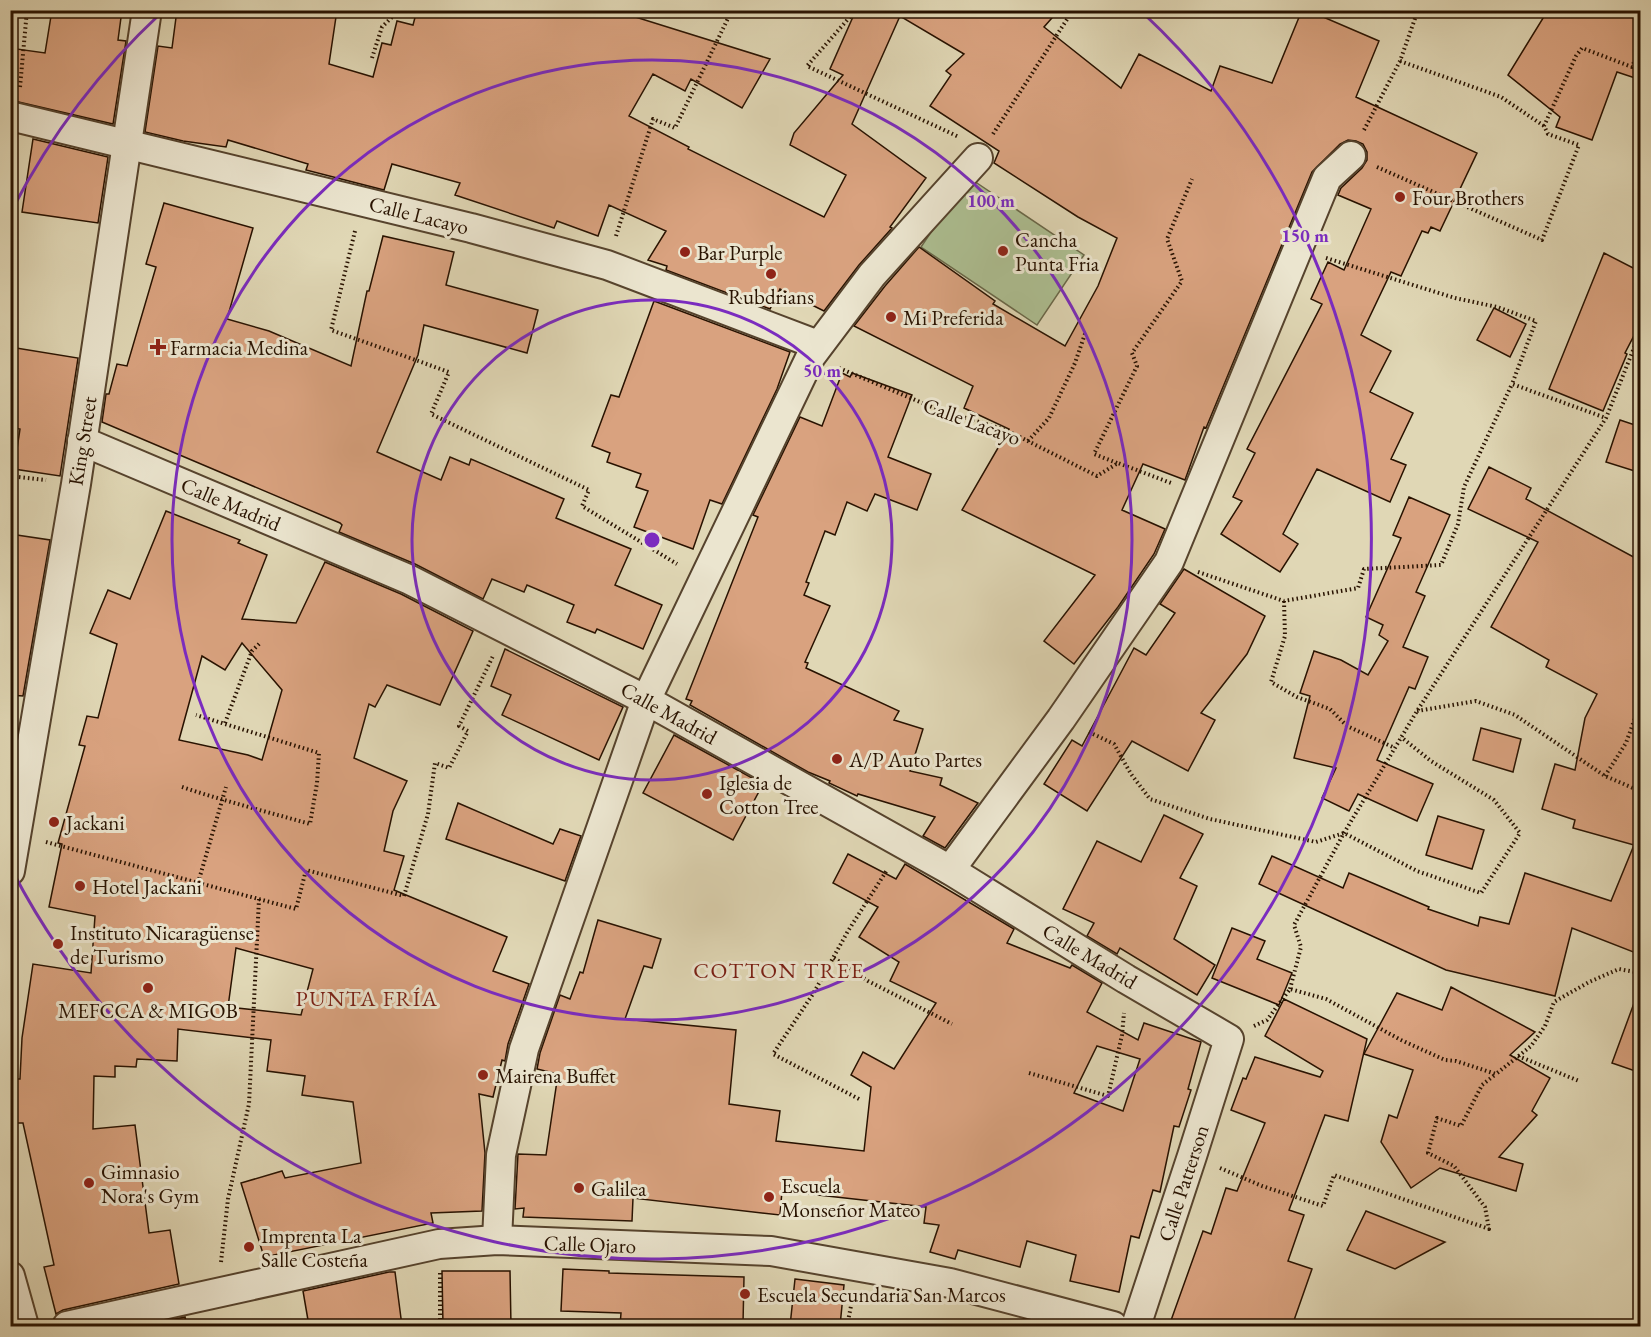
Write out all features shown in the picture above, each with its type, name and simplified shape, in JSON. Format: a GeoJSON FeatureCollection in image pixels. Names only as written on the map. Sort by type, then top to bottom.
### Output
{"type":"FeatureCollection","features":[{"type":"Feature","properties":{"kind":"street","name":"King Street"},"geometry":{"type":"LineString","coordinates":[[10,871],[82,441],[147,10]]}},
{"type":"Feature","properties":{"kind":"street","name":"Calle Lacayo"},"geometry":{"type":"LineString","coordinates":[[14,117],[362,201],[608,264],[815,350]]}},
{"type":"Feature","properties":{"kind":"street"},"geometry":{"type":"LineString","coordinates":[[497,1240],[501,1155],[525,1049],[646,700],[815,350],[872,275],[981,153]]}},
{"type":"Feature","properties":{"kind":"street"},"geometry":{"type":"LineString","coordinates":[[950,870],[1061,719],[1169,562],[1326,178],[1351,156]]}},
{"type":"Feature","properties":{"kind":"street","name":"Calle Madrid"},"geometry":{"type":"LineString","coordinates":[[82,441],[408,579],[646,700],[950,870],[1126,979],[1229,1039]]}},
{"type":"Feature","properties":{"kind":"street","name":"Calle Patterson"},"geometry":{"type":"LineString","coordinates":[[1136,1326],[1229,1039]]}},
{"type":"Feature","properties":{"kind":"street","name":"Calle Ojaro"},"geometry":{"type":"LineString","coordinates":[[67,1326],[439,1244],[497,1240],[771,1251],[950,1282],[1113,1326]]}},
{"type":"Feature","properties":{"kind":"street"},"geometry":{"type":"LineString","coordinates":[[10,1276],[24,1326]]}},
{"type":"Feature","properties":{"kind":"path"},"geometry":{"type":"LineString","coordinates":[[14,117],[27,10]]}},
{"type":"Feature","properties":{"kind":"path"},"geometry":{"type":"LineString","coordinates":[[372,58],[382,27],[396,10]]}},
{"type":"Feature","properties":{"kind":"path"},"geometry":{"type":"LineString","coordinates":[[608,264],[653,118],[675,128],[732,10]]}},
{"type":"Feature","properties":{"kind":"path"},"geometry":{"type":"LineString","coordinates":[[856,10],[807,66],[981,153],[1073,10]]}},
{"type":"Feature","properties":{"kind":"path"},"geometry":{"type":"LineString","coordinates":[[1400,61],[1502,97],[1544,126],[1548,134],[1579,145],[1542,240],[1351,156],[1400,61],[1418,10]]}},
{"type":"Feature","properties":{"kind":"path"},"geometry":{"type":"LineString","coordinates":[[1544,126],[1576,56],[1582,48],[1632,67],[1641,47]]}},
{"type":"Feature","properties":{"kind":"path"},"geometry":{"type":"LineString","coordinates":[[1192,179],[1167,239],[1182,281],[1131,353],[1137,366],[1094,454],[1196,493]]}},
{"type":"Feature","properties":{"kind":"path"},"geometry":{"type":"LineString","coordinates":[[362,201],[331,330],[450,372],[431,414],[589,490],[582,506],[703,580]]}},
{"type":"Feature","properties":{"kind":"path"},"geometry":{"type":"LineString","coordinates":[[1169,562],[1284,601],[1358,588],[1364,569],[1442,565],[1458,524],[1464,487],[1512,384],[1536,321],[1497,307],[1455,298],[1297,249]]}},
{"type":"Feature","properties":{"kind":"path"},"geometry":{"type":"LineString","coordinates":[[1028,441],[1049,418],[1075,363],[1086,331]]}},
{"type":"Feature","properties":{"kind":"path"},"geometry":{"type":"LineString","coordinates":[[1229,1039],[1240,1031],[1267,1020],[1290,989],[1301,947],[1294,925],[1344,833],[1417,711],[1606,418],[1641,333]]}},
{"type":"Feature","properties":{"kind":"path"},"geometry":{"type":"LineString","coordinates":[[1634,346],[1641,348]]}},
{"type":"Feature","properties":{"kind":"path","name":"Calle Lacayo"},"geometry":{"type":"LineString","coordinates":[[815,350],[939,410],[1006,430],[1097,476],[1118,463]]}},
{"type":"Feature","properties":{"kind":"path"},"geometry":{"type":"LineString","coordinates":[[1512,384],[1606,418]]}},
{"type":"Feature","properties":{"kind":"path"},"geometry":{"type":"LineString","coordinates":[[1284,601],[1285,636],[1271,682],[1297,697],[1330,709],[1347,726],[1395,748]]}},
{"type":"Feature","properties":{"kind":"path"},"geometry":{"type":"LineString","coordinates":[[17,834],[296,909],[306,870],[404,896],[428,814],[435,763],[449,768],[468,731],[459,726],[506,628]]}},
{"type":"Feature","properties":{"kind":"path"},"geometry":{"type":"LineString","coordinates":[[225,723],[252,651],[260,643]]}},
{"type":"Feature","properties":{"kind":"path"},"geometry":{"type":"LineString","coordinates":[[1417,711],[1476,701],[1515,715],[1605,776],[1641,791]]}},
{"type":"Feature","properties":{"kind":"path"},"geometry":{"type":"LineString","coordinates":[[1605,776],[1626,743],[1641,704]]}},
{"type":"Feature","properties":{"kind":"path"},"geometry":{"type":"LineString","coordinates":[[182,787],[310,824],[319,753],[196,715]]}},
{"type":"Feature","properties":{"kind":"path"},"geometry":{"type":"LineString","coordinates":[[1061,719],[1114,744],[1131,774],[1150,799],[1210,819],[1316,842],[1344,833],[1417,872],[1481,893],[1520,833],[1494,800],[1431,761],[1401,737]]}},
{"type":"Feature","properties":{"kind":"path"},"geometry":{"type":"LineString","coordinates":[[198,884],[226,787]]}},
{"type":"Feature","properties":{"kind":"path"},"geometry":{"type":"LineString","coordinates":[[859,1099],[774,1054],[813,994],[848,931],[903,844]]}},
{"type":"Feature","properties":{"kind":"path"},"geometry":{"type":"LineString","coordinates":[[222,1292],[221,1258],[228,1199],[249,1104],[259,899]]}},
{"type":"Feature","properties":{"kind":"path"},"geometry":{"type":"LineString","coordinates":[[834,958],[868,981],[952,1024]]}},
{"type":"Feature","properties":{"kind":"path"},"geometry":{"type":"LineString","coordinates":[[1192,1156],[1263,1186],[1323,1206],[1334,1175],[1489,1229],[1485,1207],[1454,1166],[1428,1153],[1437,1118],[1461,1126],[1482,1085],[1530,1046],[1545,1026],[1554,1002],[1589,982],[1619,969],[1641,973]]}},
{"type":"Feature","properties":{"kind":"path"},"geometry":{"type":"LineString","coordinates":[[1029,1073],[1108,1096],[1122,1035],[1126,979]]}},
{"type":"Feature","properties":{"kind":"path"},"geometry":{"type":"LineString","coordinates":[[1290,989],[1326,999],[1401,1040],[1445,1060],[1456,1061],[1496,1074]]}},
{"type":"Feature","properties":{"kind":"path"},"geometry":{"type":"LineString","coordinates":[[1518,1056],[1579,1082]]}},
{"type":"Feature","properties":{"kind":"path"},"geometry":{"type":"LineString","coordinates":[[439,1244],[440,1326]]}},
{"type":"Feature","properties":{"kind":"path"},"geometry":{"type":"LineString","coordinates":[[1588,1326],[1594,1323],[1613,1326]]}},
{"type":"Feature","properties":{"kind":"green space","name":"Cancha Punta Fria"},"geometry":{"type":"Polygon","coordinates":[[[968,177],[1084,255],[1037,325],[921,247],[968,177]]]}},
{"type":"Feature","properties":{"kind":"building"},"geometry":{"type":"Polygon","coordinates":[[[52,10],[122,10],[118,40],[126,41],[113,124],[10,100],[10,48],[45,53],[52,10]]]}},
{"type":"Feature","properties":{"kind":"building"},"geometry":{"type":"Polygon","coordinates":[[[177,10],[337,10],[329,64],[373,77],[382,43],[391,45],[397,21],[413,25],[417,10],[613,10],[770,59],[742,108],[691,79],[685,91],[653,74],[629,116],[689,147],[688,149],[824,217],[846,175],[790,145],[794,133],[843,75],[830,69],[856,10],[1059,10],[1044,27],[1121,88],[1139,54],[1211,91],[1220,66],[1272,83],[1302,10],[1307,10],[1379,41],[1356,97],[1477,153],[1440,231],[1431,227],[1428,233],[1422,231],[1401,276],[1391,272],[1361,335],[1391,351],[1370,392],[1413,413],[1391,459],[1406,465],[1390,502],[1317,469],[1283,534],[1298,544],[1280,572],[1221,534],[1242,501],[1233,497],[1255,453],[1247,449],[1322,304],[1311,299],[1328,262],[1344,270],[1371,209],[1338,195],[1341,188],[1367,160],[1367,152],[1363,144],[1348,140],[1340,144],[1312,172],[1206,428],[1204,427],[1185,480],[1143,464],[1122,510],[1165,529],[1154,554],[1118,607],[1074,664],[1044,641],[1095,575],[962,510],[1009,429],[964,408],[973,386],[854,326],[919,247],[995,301],[993,304],[1065,346],[1098,286],[1117,238],[1078,217],[994,163],[999,151],[930,106],[951,75],[946,71],[964,54],[900,16],[852,124],[926,178],[890,227],[892,228],[859,265],[824,311],[780,289],[770,309],[666,270],[667,266],[648,260],[666,231],[609,205],[598,236],[557,221],[554,228],[455,195],[460,183],[392,164],[384,190],[306,170],[308,164],[228,140],[226,147],[183,141],[145,132],[158,46],[172,48],[177,10]]]}},
{"type":"Feature","properties":{"kind":"building"},"geometry":{"type":"Polygon","coordinates":[[[1548,10],[1641,10],[1641,80],[1617,72],[1592,140],[1556,127],[1560,117],[1508,75],[1548,10]]]}},
{"type":"Feature","properties":{"kind":"building"},"geometry":{"type":"Polygon","coordinates":[[[33,139],[108,157],[98,223],[22,212],[33,139]]]}},
{"type":"Feature","properties":{"kind":"building"},"geometry":{"type":"Polygon","coordinates":[[[164,203],[253,228],[227,319],[269,331],[351,366],[367,291],[369,291],[383,236],[454,252],[446,285],[538,310],[527,353],[424,325],[418,355],[377,452],[441,480],[450,457],[469,465],[471,459],[564,499],[556,518],[631,549],[615,585],[662,605],[643,649],[597,629],[595,633],[567,622],[574,605],[527,585],[524,592],[492,579],[483,599],[415,564],[339,532],[342,525],[340,523],[102,422],[106,394],[109,394],[117,364],[127,366],[156,267],[146,264],[164,203]]]}},
{"type":"Feature","properties":{"kind":"building"},"geometry":{"type":"Polygon","coordinates":[[[1604,253],[1641,272],[1641,322],[1625,353],[1627,354],[1603,411],[1549,389],[1604,253]]]}},
{"type":"Feature","properties":{"kind":"building"},"geometry":{"type":"Polygon","coordinates":[[[654,301],[790,352],[777,389],[722,504],[710,500],[693,549],[634,527],[648,491],[636,487],[641,474],[607,462],[610,453],[592,446],[611,395],[619,397],[654,301]]]}},
{"type":"Feature","properties":{"kind":"building"},"geometry":{"type":"Polygon","coordinates":[[[1494,308],[1526,324],[1510,357],[1477,340],[1494,308]]]}},
{"type":"Feature","properties":{"kind":"building"},"geometry":{"type":"Polygon","coordinates":[[[10,347],[78,358],[60,476],[14,469],[20,429],[10,427],[10,347]]]}},
{"type":"Feature","properties":{"kind":"building"},"geometry":{"type":"Polygon","coordinates":[[[842,373],[850,377],[852,373],[912,395],[888,457],[931,474],[917,510],[875,494],[867,511],[847,502],[835,535],[825,531],[806,582],[809,583],[804,595],[830,606],[805,662],[808,663],[806,668],[899,711],[894,720],[923,729],[910,771],[942,778],[940,785],[978,803],[945,848],[923,836],[935,817],[858,794],[857,796],[829,783],[830,781],[808,772],[690,705],[692,701],[686,699],[758,517],[753,515],[800,417],[822,426],[842,373]]]}},
{"type":"Feature","properties":{"kind":"building"},"geometry":{"type":"Polygon","coordinates":[[[1620,420],[1641,427],[1641,473],[1606,462],[1620,420]]]}},
{"type":"Feature","properties":{"kind":"building"},"geometry":{"type":"Polygon","coordinates":[[[1489,467],[1531,488],[1526,499],[1641,561],[1641,955],[1572,928],[1555,996],[1446,970],[1259,884],[1272,856],[1343,888],[1349,873],[1429,907],[1428,909],[1478,926],[1480,917],[1509,924],[1525,873],[1611,901],[1634,845],[1573,828],[1575,820],[1542,809],[1555,764],[1575,770],[1585,718],[1597,694],[1546,667],[1549,660],[1491,627],[1538,542],[1468,509],[1489,467]]]}},
{"type":"Feature","properties":{"kind":"building"},"geometry":{"type":"Polygon","coordinates":[[[1409,497],[1450,515],[1416,592],[1425,596],[1403,647],[1428,657],[1415,689],[1409,687],[1377,760],[1433,784],[1417,821],[1358,794],[1349,811],[1322,798],[1336,768],[1294,758],[1310,696],[1300,693],[1314,651],[1341,660],[1368,675],[1388,641],[1379,635],[1383,625],[1366,617],[1401,538],[1393,535],[1409,497]]]}},
{"type":"Feature","properties":{"kind":"building"},"geometry":{"type":"Polygon","coordinates":[[[166,511],[240,540],[238,543],[267,555],[242,619],[296,623],[325,562],[401,594],[473,631],[440,705],[387,685],[375,707],[369,704],[354,758],[407,781],[393,811],[384,851],[404,856],[394,890],[507,937],[493,971],[529,984],[508,1044],[505,1061],[502,1060],[493,1097],[479,1094],[485,1153],[482,1211],[431,1213],[433,1223],[264,1257],[241,1183],[282,1171],[285,1178],[361,1163],[353,1102],[302,1095],[305,1076],[267,1071],[271,1040],[178,1029],[177,1061],[137,1059],[136,1067],[115,1066],[115,1077],[94,1076],[93,1129],[135,1125],[149,1233],[170,1230],[179,1284],[63,1310],[56,1314],[44,1267],[54,1265],[23,1123],[10,1123],[10,1079],[20,1079],[22,1038],[33,964],[91,973],[95,916],[49,907],[62,844],[58,843],[85,746],[79,745],[87,716],[98,718],[117,644],[90,633],[108,590],[130,599],[166,511]],[[242,643],[225,670],[202,656],[179,740],[262,760],[282,690],[242,643]],[[236,948],[228,1007],[301,1015],[313,969],[236,948]]]}},
{"type":"Feature","properties":{"kind":"building"},"geometry":{"type":"Polygon","coordinates":[[[10,534],[50,540],[23,696],[10,695],[10,534]]]}},
{"type":"Feature","properties":{"kind":"building"},"geometry":{"type":"Polygon","coordinates":[[[1184,569],[1265,616],[1247,654],[1201,713],[1215,720],[1188,771],[1132,741],[1087,811],[1044,784],[1072,740],[1082,746],[1134,648],[1146,655],[1175,613],[1160,604],[1184,569]]]}},
{"type":"Feature","properties":{"kind":"building"},"geometry":{"type":"Polygon","coordinates":[[[505,649],[623,707],[599,760],[502,715],[511,695],[491,686],[505,649]]]}},
{"type":"Feature","properties":{"kind":"building"},"geometry":{"type":"Polygon","coordinates":[[[1481,728],[1521,739],[1513,772],[1473,760],[1481,728]]]}},
{"type":"Feature","properties":{"kind":"building"},"geometry":{"type":"Polygon","coordinates":[[[674,735],[763,784],[733,840],[643,793],[674,735]]]}},
{"type":"Feature","properties":{"kind":"building"},"geometry":{"type":"Polygon","coordinates":[[[458,803],[553,844],[560,829],[581,836],[565,881],[446,839],[458,803]]]}},
{"type":"Feature","properties":{"kind":"building"},"geometry":{"type":"Polygon","coordinates":[[[1164,815],[1203,834],[1180,878],[1197,886],[1174,939],[1215,965],[1197,995],[1120,948],[1117,954],[1087,936],[1094,923],[1063,909],[1097,841],[1141,862],[1164,815]]]}},
{"type":"Feature","properties":{"kind":"building"},"geometry":{"type":"Polygon","coordinates":[[[1438,816],[1484,830],[1472,869],[1426,855],[1438,816]]]}},
{"type":"Feature","properties":{"kind":"building"},"geometry":{"type":"Polygon","coordinates":[[[848,854],[896,879],[905,864],[1014,929],[1007,943],[1070,968],[1072,965],[1102,983],[1087,1012],[1138,1040],[1144,1023],[1201,1042],[1188,1089],[1191,1090],[1179,1127],[1174,1126],[1160,1192],[1153,1190],[1139,1238],[1131,1236],[1119,1292],[1070,1281],[1076,1255],[1027,1241],[1020,1267],[958,1250],[955,1259],[930,1252],[939,1225],[924,1223],[926,1207],[782,1191],[780,1215],[633,1198],[632,1221],[523,1217],[524,1208],[515,1209],[518,1154],[546,1155],[558,1074],[537,1069],[540,1053],[560,995],[570,999],[580,972],[583,973],[598,920],[661,939],[652,968],[644,966],[625,1019],[736,1030],[729,1104],[780,1111],[776,1141],[864,1151],[871,1087],[851,1075],[863,1052],[894,1069],[936,1003],[890,981],[899,962],[859,937],[878,907],[833,883],[848,854]],[[1097,1046],[1074,1093],[1123,1111],[1140,1059],[1097,1046]]]}},
{"type":"Feature","properties":{"kind":"building"},"geometry":{"type":"Polygon","coordinates":[[[1232,928],[1265,941],[1257,959],[1292,973],[1279,1005],[1212,978],[1232,928]]]}},
{"type":"Feature","properties":{"kind":"building"},"geometry":{"type":"Polygon","coordinates":[[[1451,987],[1535,1032],[1510,1055],[1550,1078],[1532,1111],[1537,1115],[1499,1157],[1523,1164],[1516,1191],[1440,1168],[1411,1188],[1381,1142],[1389,1115],[1397,1118],[1413,1070],[1364,1054],[1397,993],[1442,1010],[1451,987]]]}},
{"type":"Feature","properties":{"kind":"building"},"geometry":{"type":"Polygon","coordinates":[[[1637,995],[1641,995],[1641,1073],[1612,1063],[1637,995]]]}},
{"type":"Feature","properties":{"kind":"building"},"geometry":{"type":"Polygon","coordinates":[[[1284,999],[1367,1039],[1348,1121],[1325,1115],[1289,1210],[1304,1215],[1288,1261],[1312,1269],[1292,1326],[1169,1326],[1203,1231],[1211,1234],[1226,1188],[1237,1191],[1265,1123],[1231,1110],[1243,1078],[1246,1079],[1255,1057],[1320,1077],[1323,1071],[1265,1036],[1284,999]]]}},
{"type":"Feature","properties":{"kind":"building"},"geometry":{"type":"Polygon","coordinates":[[[1366,1211],[1445,1242],[1395,1269],[1347,1250],[1366,1211]]]}},
{"type":"Feature","properties":{"kind":"building"},"geometry":{"type":"Polygon","coordinates":[[[563,1269],[609,1271],[609,1273],[744,1277],[743,1324],[675,1322],[675,1326],[620,1326],[621,1313],[561,1311],[563,1269]]]}},
{"type":"Feature","properties":{"kind":"building"},"geometry":{"type":"Polygon","coordinates":[[[442,1271],[510,1271],[511,1326],[443,1326],[442,1271]]]}},
{"type":"Feature","properties":{"kind":"building"},"geometry":{"type":"Polygon","coordinates":[[[395,1272],[402,1326],[309,1326],[303,1291],[395,1272]]]}},
{"type":"Feature","properties":{"kind":"building"},"geometry":{"type":"Polygon","coordinates":[[[795,1279],[844,1285],[840,1326],[790,1326],[795,1279]]]}},
{"type":"Feature","properties":{"kind":"building"},"geometry":{"type":"Polygon","coordinates":[[[185,1317],[187,1326],[141,1326],[185,1317]]]}},
{"type":"Feature","properties":{"kind":"place","name":"Four Brothers"},"geometry":{"type":"Point","coordinates":[1400,197]}},
{"type":"Feature","properties":{"kind":"place","name":"Cancha Punta Fria"},"geometry":{"type":"Point","coordinates":[1003,251]}},
{"type":"Feature","properties":{"kind":"place","name":"Bar Purple"},"geometry":{"type":"Point","coordinates":[685,252]}},
{"type":"Feature","properties":{"kind":"place","name":"Rubdrians"},"geometry":{"type":"Point","coordinates":[771,274]}},
{"type":"Feature","properties":{"kind":"place","name":"Mi Preferida"},"geometry":{"type":"Point","coordinates":[891,317]}},
{"type":"Feature","properties":{"kind":"place","name":"Farmacia Medina"},"geometry":{"type":"Point","coordinates":[158,347]}},
{"type":"Feature","properties":{"kind":"place","name":"A/P Auto Partes"},"geometry":{"type":"Point","coordinates":[837,759]}},
{"type":"Feature","properties":{"kind":"place","name":"Iglesia de Cotton Tree"},"geometry":{"type":"Point","coordinates":[707,794]}},
{"type":"Feature","properties":{"kind":"place","name":"Jackani"},"geometry":{"type":"Point","coordinates":[54,822]}},
{"type":"Feature","properties":{"kind":"place","name":"Hotel Jackani"},"geometry":{"type":"Point","coordinates":[80,886]}},
{"type":"Feature","properties":{"kind":"place","name":"Instituto Nicaragüense de Turismo"},"geometry":{"type":"Point","coordinates":[58,944]}},
{"type":"Feature","properties":{"kind":"place","name":"MEFCCA & MIGOB"},"geometry":{"type":"Point","coordinates":[148,988]}},
{"type":"Feature","properties":{"kind":"place","name":"Mairena Buffet"},"geometry":{"type":"Point","coordinates":[483,1075]}},
{"type":"Feature","properties":{"kind":"place","name":"Gimnasio Nora's Gym"},"geometry":{"type":"Point","coordinates":[89,1183]}},
{"type":"Feature","properties":{"kind":"place","name":"Galilea"},"geometry":{"type":"Point","coordinates":[579,1188]}},
{"type":"Feature","properties":{"kind":"place","name":"Escuela Monseñor Mateo"},"geometry":{"type":"Point","coordinates":[769,1197]}},
{"type":"Feature","properties":{"kind":"place","name":"Imprenta La Salle Costeña"},"geometry":{"type":"Point","coordinates":[249,1247]}},
{"type":"Feature","properties":{"kind":"place","name":"Escuela Secundaria San Marcos"},"geometry":{"type":"Point","coordinates":[745,1294]}},
{"type":"Feature","properties":{"kind":"district","name":"COTTON TREE"},"geometry":{"type":"Point","coordinates":[779,970]}},
{"type":"Feature","properties":{"kind":"district","name":"PUNTA FRÍA"},"geometry":{"type":"Point","coordinates":[367,998]}}]}
